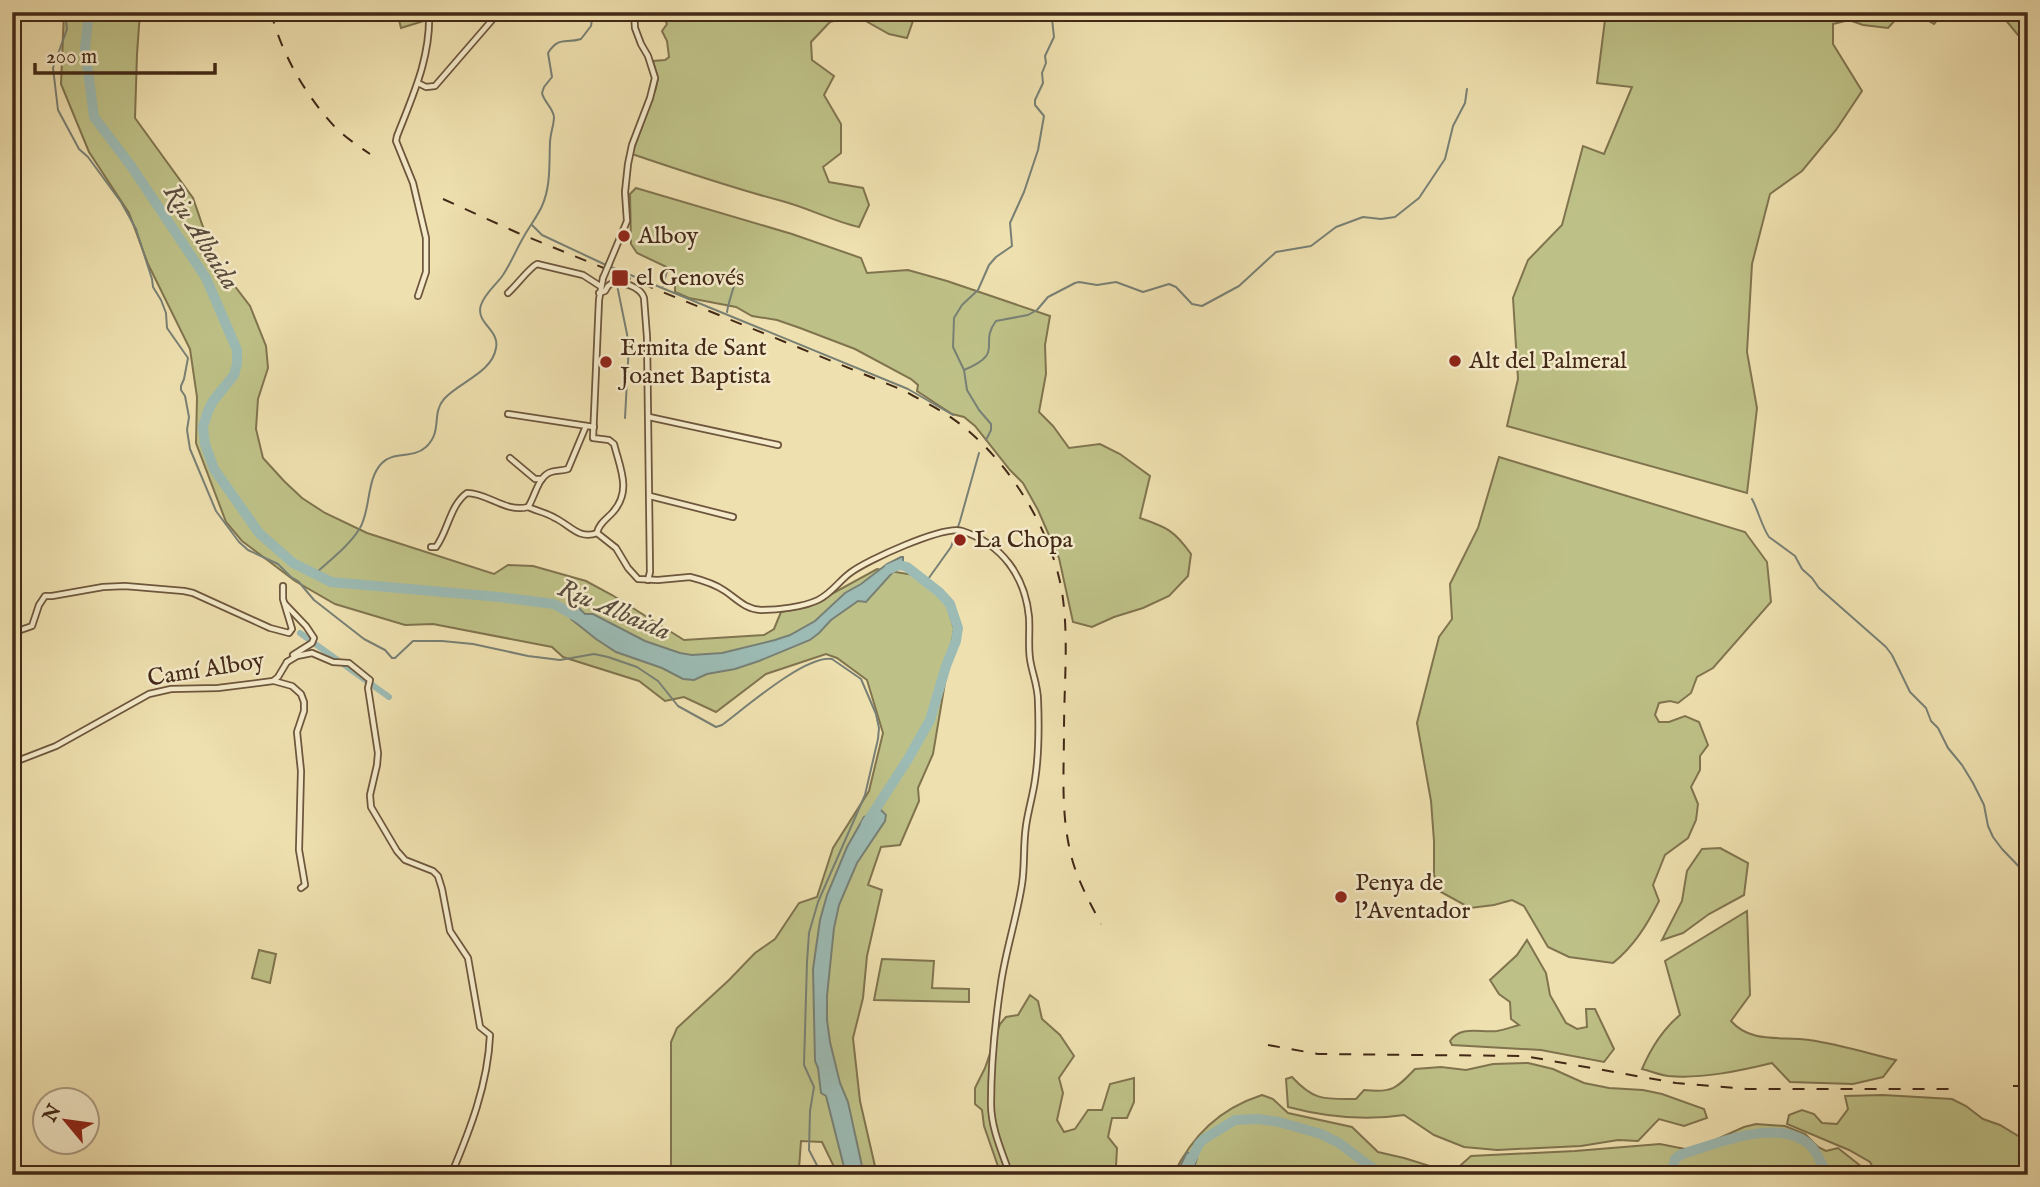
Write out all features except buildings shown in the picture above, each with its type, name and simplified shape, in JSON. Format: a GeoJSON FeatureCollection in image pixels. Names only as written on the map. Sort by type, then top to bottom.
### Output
{"type":"FeatureCollection","features":[{"type":"Feature","properties":{"kind":"street"},"geometry":{"type":"LineString","coordinates":[[418,296],[426,272],[426,238],[413,183],[396,141],[418,83],[427,48],[429,12]]}},
{"type":"Feature","properties":{"kind":"street"},"geometry":{"type":"LineString","coordinates":[[418,83],[426,87],[435,86],[499,12]]}},
{"type":"Feature","properties":{"kind":"street"},"geometry":{"type":"LineString","coordinates":[[597,533],[599,526],[621,500],[625,485],[614,444],[609,440],[593,438],[600,289],[627,221],[625,192],[628,164],[655,78],[635,27],[634,12]]}},
{"type":"Feature","properties":{"kind":"street"},"geometry":{"type":"LineString","coordinates":[[508,293],[532,266],[537,264],[583,275],[605,291],[615,281],[643,293],[649,417],[648,580]]}},
{"type":"Feature","properties":{"kind":"street"},"geometry":{"type":"LineString","coordinates":[[508,414],[594,427]]}},
{"type":"Feature","properties":{"kind":"street"},"geometry":{"type":"LineString","coordinates":[[649,417],[778,445]]}},
{"type":"Feature","properties":{"kind":"street"},"geometry":{"type":"LineString","coordinates":[[528,507],[542,479],[548,473],[568,469],[586,426]]}},
{"type":"Feature","properties":{"kind":"street"},"geometry":{"type":"LineString","coordinates":[[510,458],[535,479],[542,479]]}},
{"type":"Feature","properties":{"kind":"street"},"geometry":{"type":"LineString","coordinates":[[431,547],[436,547],[442,539],[460,499],[467,493],[519,509],[528,507],[556,518],[582,535],[597,533]]}},
{"type":"Feature","properties":{"kind":"street"},"geometry":{"type":"LineString","coordinates":[[650,496],[733,517]]}},
{"type":"Feature","properties":{"kind":"street"},"geometry":{"type":"LineString","coordinates":[[597,533],[615,548],[635,577],[648,580],[690,577],[717,586],[738,601],[753,609],[762,610],[804,604],[827,595],[849,573],[887,553],[957,530],[998,550],[1013,568],[1026,596],[1029,615],[1030,660],[1038,697],[1039,745],[1026,825],[1021,888],[1003,971],[994,1034],[991,1107],[993,1125],[1010,1175]]}},
{"type":"Feature","properties":{"kind":"street"},"geometry":{"type":"LineString","coordinates":[[12,633],[32,626],[45,596],[125,586],[193,593],[270,628],[289,633],[292,629],[283,599],[283,586]]}},
{"type":"Feature","properties":{"kind":"street","name":"Camí Alboy"},"geometry":{"type":"LineString","coordinates":[[12,764],[56,746],[149,694],[171,689],[224,688],[273,681],[296,653],[314,640],[310,631],[285,604]]}},
{"type":"Feature","properties":{"kind":"street"},"geometry":{"type":"LineString","coordinates":[[287,662],[297,656],[312,653],[332,662],[349,663],[370,680],[368,688],[378,753],[370,795],[371,807],[405,860],[433,871],[438,876],[450,931],[468,958],[480,1027],[490,1035],[489,1051],[478,1104],[467,1139],[451,1175]]}},
{"type":"Feature","properties":{"kind":"street"},"geometry":{"type":"LineString","coordinates":[[273,681],[292,686],[301,694],[304,702],[297,732],[301,771],[299,863],[305,885],[301,888]]}},
{"type":"Feature","properties":{"kind":"green space"},"geometry":{"type":"Polygon","coordinates":[[[64,12],[140,12],[135,118],[193,198],[214,259],[250,306],[266,346],[268,368],[258,399],[256,429],[263,458],[302,498],[325,513],[367,533],[494,574],[508,565],[533,566],[586,581],[684,640],[764,635],[774,629],[781,612],[808,607],[877,569],[914,575],[946,602],[954,629],[933,754],[918,788],[919,801],[900,845],[881,847],[868,885],[882,890],[867,956],[863,998],[853,1038],[860,1101],[877,1175],[838,1175],[822,1142],[801,1141],[799,1169],[793,1175],[671,1175],[671,1042],[677,1028],[755,953],[775,939],[799,903],[817,897],[833,848],[869,791],[883,733],[867,680],[837,658],[826,654],[766,674],[716,712],[684,697],[665,701],[639,681],[563,657],[552,647],[433,624],[405,625],[335,604],[295,581],[242,541],[226,522],[196,443],[197,397],[190,349],[148,264],[129,213],[89,152],[61,84],[64,12]]]}},
{"type":"Feature","properties":{"kind":"green space"},"geometry":{"type":"Polygon","coordinates":[[[409,12],[427,12],[427,20],[401,28],[398,16],[409,12]]]}},
{"type":"Feature","properties":{"kind":"green space"},"geometry":{"type":"Polygon","coordinates":[[[661,12],[916,12],[907,38],[889,34],[855,15],[830,22],[811,42],[812,60],[834,76],[824,95],[841,124],[841,153],[823,167],[829,182],[863,188],[869,205],[859,227],[632,154],[656,88],[658,78],[653,61],[669,57],[667,41],[662,31],[667,24],[661,12]]]}},
{"type":"Feature","properties":{"kind":"green space"},"geometry":{"type":"Polygon","coordinates":[[[1606,12],[1944,12],[1934,24],[1917,14],[1899,16],[1888,28],[1849,20],[1833,24],[1833,44],[1862,91],[1836,130],[1802,171],[1770,194],[1752,264],[1747,352],[1757,408],[1747,493],[1507,426],[1518,379],[1513,298],[1528,260],[1562,225],[1583,146],[1604,154],[1632,87],[1597,83],[1606,12]]]}},
{"type":"Feature","properties":{"kind":"green space"},"geometry":{"type":"Polygon","coordinates":[[[1999,12],[2028,12],[2028,35],[2018,35],[1999,12]]]}},
{"type":"Feature","properties":{"kind":"green space"},"geometry":{"type":"Polygon","coordinates":[[[636,188],[792,234],[861,258],[867,273],[908,270],[1050,316],[1045,345],[1046,374],[1039,412],[1069,448],[1100,444],[1120,454],[1150,476],[1140,518],[1169,530],[1185,546],[1191,554],[1188,576],[1169,596],[1143,608],[1092,627],[1073,622],[1059,558],[1038,510],[1023,483],[975,426],[917,391],[918,385],[911,379],[855,349],[777,320],[752,316],[736,307],[689,298],[675,292],[675,271],[637,253],[631,244],[630,194],[636,188]]]}},
{"type":"Feature","properties":{"kind":"green space"},"geometry":{"type":"Polygon","coordinates":[[[1499,457],[1745,532],[1767,562],[1771,602],[1713,668],[1697,677],[1691,693],[1678,703],[1659,703],[1655,715],[1659,722],[1669,722],[1685,716],[1699,722],[1708,745],[1700,756],[1700,770],[1691,787],[1698,804],[1696,820],[1688,838],[1665,855],[1653,885],[1659,901],[1650,918],[1634,942],[1613,963],[1569,957],[1548,947],[1524,906],[1512,900],[1470,908],[1441,892],[1434,875],[1431,801],[1417,723],[1439,637],[1452,619],[1450,584],[1478,528],[1499,457]]]}},
{"type":"Feature","properties":{"kind":"green space"},"geometry":{"type":"Polygon","coordinates":[[[1720,848],[1748,863],[1744,895],[1709,914],[1683,933],[1662,940],[1682,901],[1687,871],[1702,849],[1720,848]]]}},
{"type":"Feature","properties":{"kind":"green space"},"geometry":{"type":"Polygon","coordinates":[[[1747,911],[1750,995],[1731,1021],[1757,1036],[1820,1042],[1896,1060],[1883,1077],[1853,1084],[1790,1082],[1772,1063],[1694,1076],[1668,1076],[1642,1069],[1658,1039],[1680,1015],[1665,961],[1747,911]]]}},
{"type":"Feature","properties":{"kind":"green space"},"geometry":{"type":"Polygon","coordinates":[[[1527,940],[1546,973],[1550,995],[1566,1023],[1577,1029],[1587,1027],[1586,1009],[1595,1009],[1614,1049],[1604,1062],[1541,1050],[1452,1045],[1450,1041],[1454,1036],[1465,1031],[1497,1031],[1519,1025],[1511,1019],[1510,1002],[1499,994],[1490,980],[1517,955],[1527,940]]]}},
{"type":"Feature","properties":{"kind":"green space"},"geometry":{"type":"Polygon","coordinates":[[[259,950],[276,954],[270,983],[252,978],[259,950]]]}},
{"type":"Feature","properties":{"kind":"green space"},"geometry":{"type":"Polygon","coordinates":[[[882,959],[934,961],[932,988],[969,989],[969,1002],[874,1000],[882,959]]]}},
{"type":"Feature","properties":{"kind":"green space"},"geometry":{"type":"Polygon","coordinates":[[[1030,995],[1038,1001],[1042,1019],[1060,1035],[1074,1056],[1059,1078],[1063,1093],[1057,1120],[1064,1132],[1075,1129],[1088,1110],[1102,1110],[1110,1084],[1134,1078],[1134,1102],[1127,1118],[1112,1118],[1108,1137],[1117,1148],[1116,1166],[1119,1175],[1012,1175],[1000,1172],[984,1126],[982,1110],[975,1104],[975,1088],[1000,1024],[1006,1017],[1018,1015],[1030,995]]]}},
{"type":"Feature","properties":{"kind":"green space"},"geometry":{"type":"Polygon","coordinates":[[[1528,1063],[1553,1069],[1584,1083],[1662,1094],[1704,1109],[1707,1118],[1684,1126],[1659,1119],[1638,1141],[1618,1140],[1581,1146],[1497,1150],[1464,1147],[1434,1135],[1404,1115],[1346,1117],[1288,1107],[1286,1079],[1292,1077],[1313,1095],[1356,1099],[1364,1090],[1381,1091],[1393,1088],[1415,1069],[1441,1067],[1466,1070],[1493,1064],[1528,1063]]]}},
{"type":"Feature","properties":{"kind":"green space"},"geometry":{"type":"Polygon","coordinates":[[[1262,1095],[1273,1099],[1288,1113],[1352,1127],[1378,1152],[1452,1173],[1471,1156],[1660,1144],[1685,1149],[1704,1145],[1756,1124],[1785,1126],[1805,1134],[1826,1151],[1838,1148],[1872,1175],[1173,1175],[1189,1148],[1209,1125],[1233,1108],[1262,1095]]]}},
{"type":"Feature","properties":{"kind":"green space"},"geometry":{"type":"Polygon","coordinates":[[[1845,1096],[1952,1099],[1966,1106],[1983,1119],[2000,1125],[2028,1142],[2028,1175],[1877,1175],[1870,1162],[1849,1150],[1787,1124],[1789,1115],[1802,1110],[1814,1114],[1822,1123],[1837,1124],[1848,1109],[1845,1096]]]}},
{"type":"Feature","properties":{"kind":"water"},"geometry":{"type":"Polygon","coordinates":[[[901,557],[903,564],[866,602],[858,601],[831,620],[810,640],[759,661],[707,674],[694,680],[683,679],[662,668],[616,652],[571,619],[578,607],[585,614],[593,614],[645,641],[680,653],[722,653],[790,635],[815,621],[845,593],[901,557]]]}},
{"type":"Feature","properties":{"kind":"water"},"geometry":{"type":"Polygon","coordinates":[[[881,810],[886,815],[885,821],[857,863],[839,905],[827,996],[830,1042],[840,1083],[848,1102],[864,1175],[846,1175],[826,1096],[821,1093],[815,1061],[813,969],[820,920],[827,895],[847,847],[864,817],[881,810]]]}},
{"type":"Feature","properties":{"kind":"water"},"geometry":{"type":"Polygon","coordinates":[[[1187,1152],[1197,1158],[1192,1175],[1176,1175],[1187,1152]]]}},
{"type":"Feature","properties":{"kind":"waterway"},"geometry":{"type":"LineString","coordinates":[[65,12],[67,29],[53,68],[58,110],[79,149],[121,202],[136,229],[153,287],[166,313],[167,328],[188,358],[181,390],[185,396],[189,417],[187,430],[190,449],[216,511],[248,550],[278,564],[298,581],[314,600],[364,639],[385,650],[392,658],[413,641],[473,644],[560,660],[594,654],[637,667],[658,681],[678,706],[716,727],[791,674],[820,660],[832,659],[861,679],[876,714],[878,739],[865,795],[818,902],[809,933],[804,1065],[814,1087],[809,1150],[822,1175]]}},
{"type":"Feature","properties":{"kind":"waterway","name":"Riu Albaida"},"geometry":{"type":"LineString","coordinates":[[89,12],[85,48],[94,117],[131,166],[206,278],[237,350],[234,375],[208,411],[203,427],[205,444],[214,469],[259,533],[293,563],[331,582],[554,604],[585,621]]}},
{"type":"Feature","properties":{"kind":"waterway"},"geometry":{"type":"LineString","coordinates":[[315,574],[356,535],[366,512],[373,477],[382,463],[392,457],[415,453],[426,447],[434,435],[438,411],[444,399],[482,371],[493,357],[496,348],[495,336],[481,317],[481,305],[506,270],[540,210],[547,191],[554,117],[542,93],[552,77],[548,53],[559,42],[581,39],[591,26],[593,12]]}},
{"type":"Feature","properties":{"kind":"waterway"},"geometry":{"type":"LineString","coordinates":[[986,440],[991,424],[967,390],[964,370],[953,347],[954,318],[962,305],[978,290],[989,265],[1012,246],[1010,223],[1038,150],[1044,116],[1035,105],[1035,100],[1043,83],[1045,56],[1054,37],[1052,19],[1057,12]]}},
{"type":"Feature","properties":{"kind":"waterway"},"geometry":{"type":"LineString","coordinates":[[964,370],[977,364],[988,353],[989,336],[996,321],[1028,315],[1037,310],[1048,297],[1075,283],[1097,285],[1116,282],[1143,292],[1169,284],[1176,287],[1192,304],[1202,306],[1239,286],[1276,252],[1311,246],[1336,227],[1363,217],[1395,217],[1419,198],[1445,159],[1453,126],[1465,103],[1467,89]]}},
{"type":"Feature","properties":{"kind":"waterway"},"geometry":{"type":"LineString","coordinates":[[532,225],[542,235],[606,265]]}},
{"type":"Feature","properties":{"kind":"waterway"},"geometry":{"type":"LineString","coordinates":[[611,267],[908,389],[953,415]]}},
{"type":"Feature","properties":{"kind":"waterway"},"geometry":{"type":"LineString","coordinates":[[727,312],[737,270]]}},
{"type":"Feature","properties":{"kind":"waterway"},"geometry":{"type":"LineString","coordinates":[[663,286],[667,271]]}},
{"type":"Feature","properties":{"kind":"waterway"},"geometry":{"type":"LineString","coordinates":[[617,285],[629,344],[625,418]]}},
{"type":"Feature","properties":{"kind":"waterway"},"geometry":{"type":"LineString","coordinates":[[926,582],[951,547],[979,453]]}},
{"type":"Feature","properties":{"kind":"waterway"},"geometry":{"type":"LineString","coordinates":[[1752,499],[1769,537],[1795,556],[1802,569],[1819,588],[1892,655],[1910,692],[1926,708],[1931,721],[1973,783],[1984,805],[1993,837],[2028,876]]}},
{"type":"Feature","properties":{"kind":"waterway","name":"Riu Albaida"},"geometry":{"type":"LineString","coordinates":[[866,824],[930,720],[958,628],[950,604],[939,592],[907,567],[899,565],[889,569]]}},
{"type":"Feature","properties":{"kind":"waterway"},"geometry":{"type":"LineString","coordinates":[[300,633],[389,697]]}},
{"type":"Feature","properties":{"kind":"waterway","name":"Riu Albaida"},"geometry":{"type":"LineString","coordinates":[[1184,1175],[1204,1139],[1235,1120],[1258,1119],[1321,1134],[1339,1143],[1385,1175]]}},
{"type":"Feature","properties":{"kind":"waterway","name":"Riu Albaida"},"geometry":{"type":"LineString","coordinates":[[1671,1175],[1675,1159],[1680,1155],[1729,1139],[1765,1133],[1798,1137],[1811,1146],[1827,1175]]}},
{"type":"Feature","properties":{"kind":"railway"},"geometry":{"type":"LineString","coordinates":[[271,12],[288,58],[314,102],[339,131],[370,154]]}},
{"type":"Feature","properties":{"kind":"railway"},"geometry":{"type":"LineString","coordinates":[[443,199],[518,233],[905,391],[946,414],[987,448],[1005,469],[1035,516],[1056,567],[1062,592],[1066,661],[1066,832],[1078,876],[1101,924]]}},
{"type":"Feature","properties":{"kind":"railway"},"geometry":{"type":"LineString","coordinates":[[1268,1045],[1318,1054],[1524,1056],[1676,1083],[1747,1089],[1955,1089]]}},
{"type":"Feature","properties":{"kind":"railway"},"geometry":{"type":"LineString","coordinates":[[2013,1086],[2028,1086]]}},
{"type":"Feature","properties":{"kind":"place","name":"Alboy"},"geometry":{"type":"Point","coordinates":[624,236]}},
{"type":"Feature","properties":{"kind":"place","name":"el Genovés"},"geometry":{"type":"Point","coordinates":[620,278]}},
{"type":"Feature","properties":{"kind":"place","name":"Alt del Palmeral"},"geometry":{"type":"Point","coordinates":[1455,361]}},
{"type":"Feature","properties":{"kind":"place","name":"Ermita de Sant Joanet Baptista"},"geometry":{"type":"Point","coordinates":[606,362]}},
{"type":"Feature","properties":{"kind":"place","name":"La Chopa"},"geometry":{"type":"Point","coordinates":[960,540]}},
{"type":"Feature","properties":{"kind":"place","name":"Penya de l'Aventador"},"geometry":{"type":"Point","coordinates":[1341,897]}}]}
